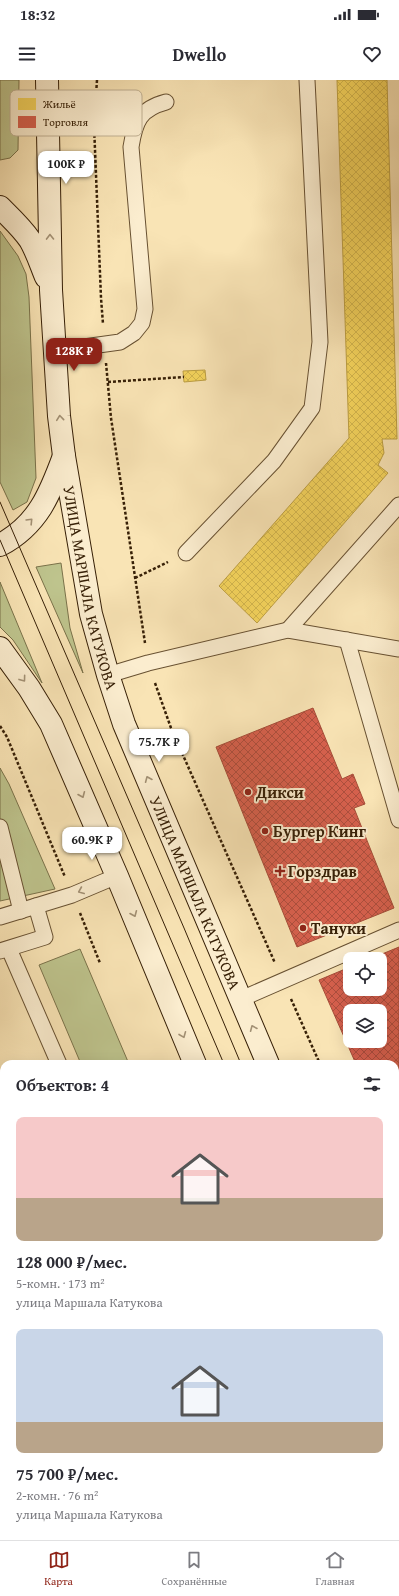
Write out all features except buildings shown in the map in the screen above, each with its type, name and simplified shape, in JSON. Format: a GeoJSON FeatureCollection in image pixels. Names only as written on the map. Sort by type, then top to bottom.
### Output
{"type":"FeatureCollection","features":[{"type":"Feature","properties":{"kind":"main road","name":"УЛИЦА МАРШАЛА КАТУКОВА"},"geometry":{"type":"LineString","coordinates":[[47,80],[47,90]]}},
{"type":"Feature","properties":{"kind":"main road","name":"УЛИЦА МАРШАЛА КАТУКОВА"},"geometry":{"type":"LineString","coordinates":[[48,136],[51,290],[60,416],[64,456],[91,614],[108,675],[124,724],[266,1060]]}},
{"type":"Feature","properties":{"kind":"main road"},"geometry":{"type":"LineString","coordinates":[[0,207],[29,239],[38,256],[51,290]]}},
{"type":"Feature","properties":{"kind":"main road"},"geometry":{"type":"LineString","coordinates":[[0,544],[15,536],[41,509],[52,488],[64,456]]}},
{"type":"Feature","properties":{"kind":"main road"},"geometry":{"type":"LineString","coordinates":[[0,648],[29,688],[51,724],[117,876],[193,1060]]}},
{"type":"Feature","properties":{"kind":"lane"},"geometry":{"type":"LineString","coordinates":[[186,553],[274,461],[312,408],[320,342],[307,80]]}},
{"type":"Feature","properties":{"kind":"lane"},"geometry":{"type":"LineString","coordinates":[[142,115],[153,106],[166,102]]}},
{"type":"Feature","properties":{"kind":"lane"},"geometry":{"type":"LineString","coordinates":[[55,351],[120,342],[134,333],[142,323],[144,309],[132,146],[133,136]]}},
{"type":"Feature","properties":{"kind":"lane"},"geometry":{"type":"LineString","coordinates":[[288,630],[399,505]]}},
{"type":"Feature","properties":{"kind":"lane"},"geometry":{"type":"LineString","coordinates":[[108,675],[148,663],[288,630],[399,649]]}},
{"type":"Feature","properties":{"kind":"lane"},"geometry":{"type":"LineString","coordinates":[[347,640],[399,820]]}},
{"type":"Feature","properties":{"kind":"lane"},"geometry":{"type":"LineString","coordinates":[[0,827],[21,911]]}},
{"type":"Feature","properties":{"kind":"lane"},"geometry":{"type":"LineString","coordinates":[[0,917],[72,895],[117,876]]}},
{"type":"Feature","properties":{"kind":"lane"},"geometry":{"type":"LineString","coordinates":[[36,906],[45,938],[4,950],[57,1060]]}},
{"type":"Feature","properties":{"kind":"lane"},"geometry":{"type":"LineString","coordinates":[[241,999],[399,930]]}},
{"type":"Feature","properties":{"kind":"path"},"geometry":{"type":"LineString","coordinates":[[96,90],[97,80]]}},
{"type":"Feature","properties":{"kind":"path"},"geometry":{"type":"LineString","coordinates":[[94,136],[101,298],[110,418],[148,663],[171,728],[318,1060]]}},
{"type":"Feature","properties":{"kind":"path"},"geometry":{"type":"LineString","coordinates":[[108,382],[184,376]]}},
{"type":"Feature","properties":{"kind":"path"},"geometry":{"type":"LineString","coordinates":[[136,578],[186,553]]}},
{"type":"Feature","properties":{"kind":"path"},"geometry":{"type":"LineString","coordinates":[[0,726],[7,737],[100,963]]}},
{"type":"Feature","properties":{"kind":"green space"},"geometry":{"type":"Polygon","coordinates":[[[0,80],[19,80],[19,90],[10,90],[10,136],[18,136],[18,150],[10,158],[0,160],[0,80]]]}},
{"type":"Feature","properties":{"kind":"green space"},"geometry":{"type":"Polygon","coordinates":[[[0,231],[18,256],[26,274],[29,297],[36,478],[27,502],[13,510],[0,482],[0,231]]]}},
{"type":"Feature","properties":{"kind":"green space"},"geometry":{"type":"Polygon","coordinates":[[[61,563],[70,628],[83,673],[36,567],[61,563]]]}},
{"type":"Feature","properties":{"kind":"green space"},"geometry":{"type":"Polygon","coordinates":[[[0,582],[42,683],[13,640],[0,627],[0,582]]]}},
{"type":"Feature","properties":{"kind":"green space"},"geometry":{"type":"Polygon","coordinates":[[[0,768],[9,784],[55,889],[0,901],[0,768]]]}},
{"type":"Feature","properties":{"kind":"green space"},"geometry":{"type":"Polygon","coordinates":[[[80,949],[127,1060],[79,1060],[39,965],[80,949]]]}},
{"type":"Feature","properties":{"kind":"tram line"},"geometry":{"type":"LineString","coordinates":[[0,502],[239,1060]]}},
{"type":"Feature","properties":{"kind":"tram line"},"geometry":{"type":"LineString","coordinates":[[0,540],[222,1060]]}},
{"type":"Feature","properties":{"kind":"place","name":"Дикси"},"geometry":{"type":"Point","coordinates":[248,792]}},
{"type":"Feature","properties":{"kind":"place","name":"Бургер Кинг"},"geometry":{"type":"Point","coordinates":[265,831]}},
{"type":"Feature","properties":{"kind":"place","name":"Горздрав"},"geometry":{"type":"Point","coordinates":[280,871]}},
{"type":"Feature","properties":{"kind":"place","name":"Тануки"},"geometry":{"type":"Point","coordinates":[303,928]}}]}
